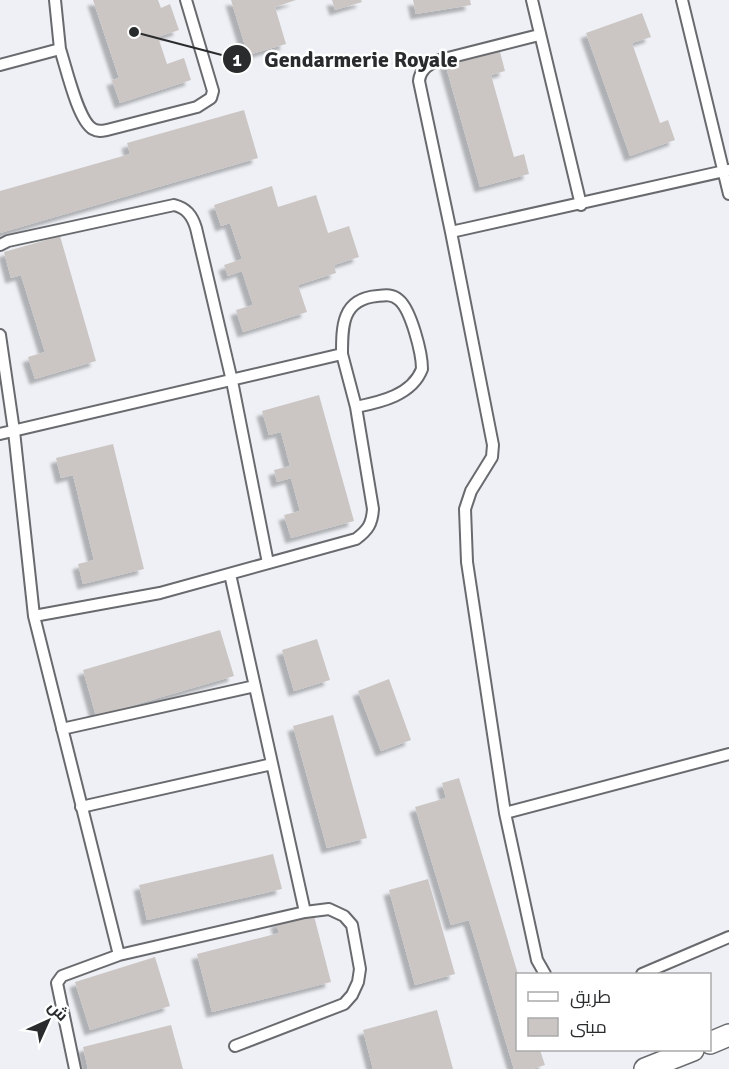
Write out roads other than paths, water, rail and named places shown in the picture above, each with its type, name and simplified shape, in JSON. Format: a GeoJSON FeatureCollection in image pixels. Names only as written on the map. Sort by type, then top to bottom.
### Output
{"type":"FeatureCollection","features":[{"type":"Feature","properties":{"kind":"street"},"geometry":{"type":"LineString","coordinates":[[711,1043],[729,1035]]}},
{"type":"Feature","properties":{"kind":"street"},"geometry":{"type":"LineString","coordinates":[[645,1069],[690,1051]]}},
{"type":"Feature","properties":{"kind":"lane"},"geometry":{"type":"LineString","coordinates":[[55,0],[60,49],[82,115],[92,129],[98,132],[197,107],[211,98],[213,91],[186,0]]}},
{"type":"Feature","properties":{"kind":"lane"},"geometry":{"type":"LineString","coordinates":[[532,0],[581,205]]}},
{"type":"Feature","properties":{"kind":"lane"},"geometry":{"type":"LineString","coordinates":[[682,0],[727,171],[729,194]]}},
{"type":"Feature","properties":{"kind":"lane"},"geometry":{"type":"LineString","coordinates":[[539,35],[436,61],[424,68],[419,75],[419,88],[451,232],[493,444],[492,457],[471,491],[465,509],[467,562],[505,813],[537,960],[544,973]]}},
{"type":"Feature","properties":{"kind":"lane"},"geometry":{"type":"LineString","coordinates":[[0,65],[60,49]]}},
{"type":"Feature","properties":{"kind":"lane"},"geometry":{"type":"LineString","coordinates":[[451,232],[727,171]]}},
{"type":"Feature","properties":{"kind":"lane"},"geometry":{"type":"LineString","coordinates":[[0,245],[8,241],[174,205],[182,207],[193,219],[232,381],[268,563]]}},
{"type":"Feature","properties":{"kind":"lane"},"geometry":{"type":"LineString","coordinates":[[34,616],[160,593],[356,539],[367,531],[372,522],[373,509],[356,407],[342,354],[342,326],[352,307],[360,300],[390,294],[399,299],[408,312],[422,362],[421,373],[395,397],[356,407]]}},
{"type":"Feature","properties":{"kind":"lane"},"geometry":{"type":"LineString","coordinates":[[0,336],[14,431],[34,616],[119,955]]}},
{"type":"Feature","properties":{"kind":"lane"},"geometry":{"type":"LineString","coordinates":[[0,434],[342,354]]}},
{"type":"Feature","properties":{"kind":"lane"},"geometry":{"type":"LineString","coordinates":[[231,574],[304,912]]}},
{"type":"Feature","properties":{"kind":"lane"},"geometry":{"type":"LineString","coordinates":[[62,729],[255,686]]}},
{"type":"Feature","properties":{"kind":"lane"},"geometry":{"type":"LineString","coordinates":[[505,813],[729,754]]}},
{"type":"Feature","properties":{"kind":"lane"},"geometry":{"type":"LineString","coordinates":[[81,807],[272,764]]}},
{"type":"Feature","properties":{"kind":"lane"},"geometry":{"type":"LineString","coordinates":[[75,1069],[57,983],[62,976],[119,955],[304,912],[329,909],[344,916],[352,925],[359,958],[358,982],[352,995],[344,1004],[235,1046]]}},
{"type":"Feature","properties":{"kind":"lane"},"geometry":{"type":"LineString","coordinates":[[647,973],[729,937]]}},
{"type":"Feature","properties":{"kind":"place","name":"Gendarmerie Royale"},"geometry":{"type":"Point","coordinates":[134,32]}}]}
